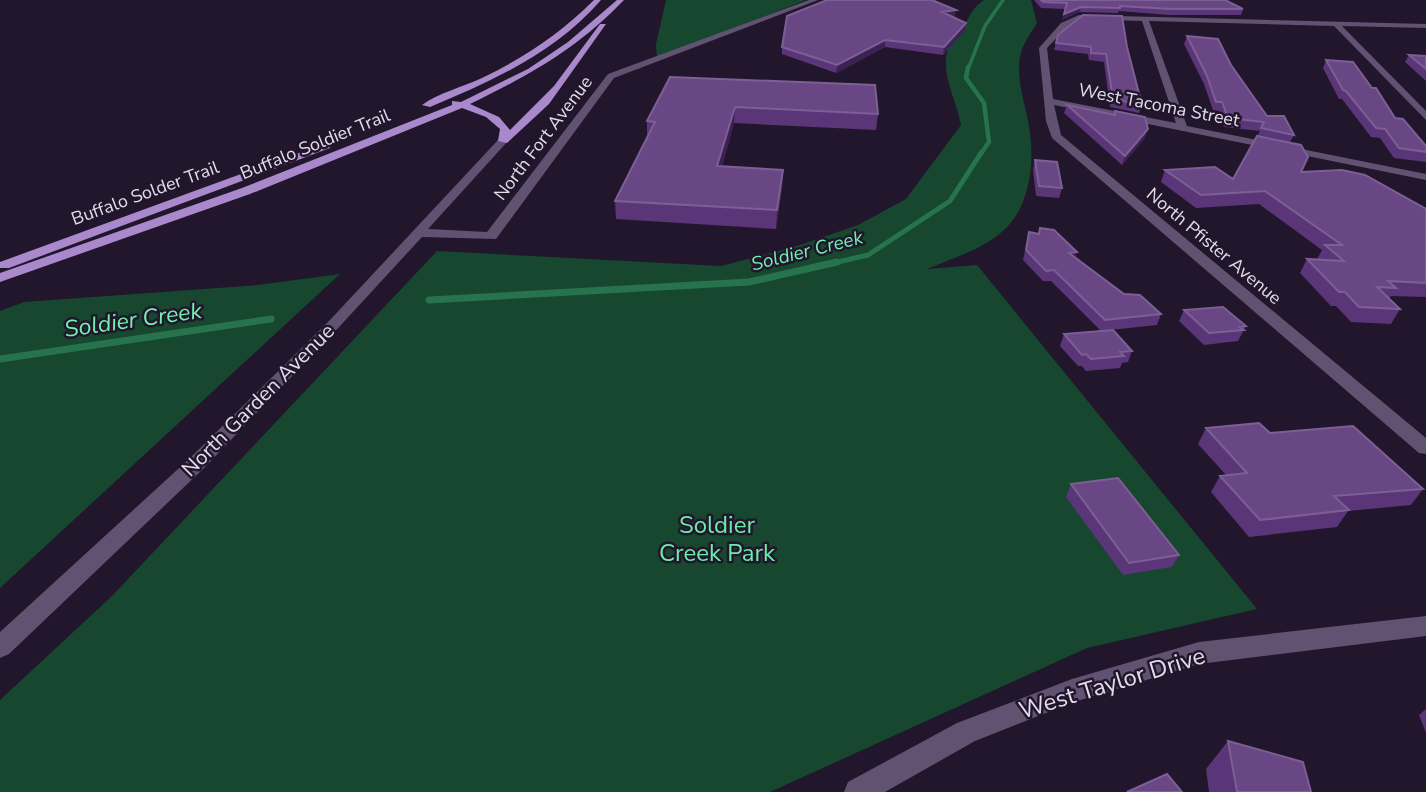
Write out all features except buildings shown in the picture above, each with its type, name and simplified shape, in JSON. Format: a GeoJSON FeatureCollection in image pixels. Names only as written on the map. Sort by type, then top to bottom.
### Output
{"type":"FeatureCollection","features":[{"type":"Feature","properties":{"kind":"main road","name":"Buffalo Solder Trail"},"geometry":{"type":"LineString","coordinates":[[0,266],[337,142],[495,76],[563,33],[598,0]]}},
{"type":"Feature","properties":{"kind":"main road"},"geometry":{"type":"LineString","coordinates":[[503,141],[527,124],[564,80],[619,3]]}},
{"type":"Feature","properties":{"kind":"main road","name":"Buffalo Soldier Trail"},"geometry":{"type":"LineString","coordinates":[[0,278],[246,191],[461,104],[531,71],[571,44],[619,3]]}},
{"type":"Feature","properties":{"kind":"main road"},"geometry":{"type":"LineString","coordinates":[[441,100],[489,114],[505,129],[503,141]]}},
{"type":"Feature","properties":{"kind":"street","name":"North Fort Avenue"},"geometry":{"type":"LineString","coordinates":[[418,233],[491,236],[611,76],[816,0]]}},
{"type":"Feature","properties":{"kind":"street","name":"North Pfister Avenue"},"geometry":{"type":"LineString","coordinates":[[1145,19],[1079,17],[1049,38],[1042,48],[1051,121],[1056,136],[1426,449]]}},
{"type":"Feature","properties":{"kind":"street"},"geometry":{"type":"LineString","coordinates":[[1182,127],[1145,19],[1426,26]]}},
{"type":"Feature","properties":{"kind":"street"},"geometry":{"type":"LineString","coordinates":[[1336,24],[1426,117]]}},
{"type":"Feature","properties":{"kind":"street","name":"West Tacoma Street"},"geometry":{"type":"LineString","coordinates":[[1050,101],[1426,177]]}},
{"type":"Feature","properties":{"kind":"street","name":"North Garden Avenue"},"geometry":{"type":"LineString","coordinates":[[0,647],[196,464],[335,323],[503,141]]}},
{"type":"Feature","properties":{"kind":"street"},"geometry":{"type":"LineString","coordinates":[[1386,169],[1426,190]]}},
{"type":"Feature","properties":{"kind":"street","name":"West Taylor Drive"},"geometry":{"type":"LineString","coordinates":[[858,792],[966,732],[1072,691],[1199,653],[1426,626]]}},
{"type":"Feature","properties":{"kind":"green space"},"geometry":{"type":"Polygon","coordinates":[[[666,0],[806,0],[657,58],[656,44],[666,0]]]}},
{"type":"Feature","properties":{"kind":"green space","name":"Soldier Creek Park"},"geometry":{"type":"Polygon","coordinates":[[[984,0],[1031,0],[1037,23],[1023,48],[1019,66],[1031,140],[1029,182],[1020,209],[1003,231],[976,248],[927,269],[977,265],[1257,609],[1087,648],[770,792],[0,792],[0,700],[112,596],[437,251],[721,266],[794,247],[858,225],[906,199],[961,125],[948,81],[946,59],[953,39],[963,28],[974,8],[984,0]]]}},
{"type":"Feature","properties":{"kind":"green space"},"geometry":{"type":"Polygon","coordinates":[[[340,274],[0,588],[0,311],[24,302],[258,285],[340,274]]]}},
{"type":"Feature","properties":{"kind":"waterway","name":"Soldier Creek"},"geometry":{"type":"LineString","coordinates":[[968,69],[985,26],[1003,0]]}},
{"type":"Feature","properties":{"kind":"waterway","name":"Soldier Creek"},"geometry":{"type":"LineString","coordinates":[[968,67],[966,78],[984,103],[989,142],[980,155]]}},
{"type":"Feature","properties":{"kind":"waterway","name":"Soldier Creek"},"geometry":{"type":"LineString","coordinates":[[829,264],[868,255],[950,201],[981,153]]}},
{"type":"Feature","properties":{"kind":"waterway","name":"Soldier Creek"},"geometry":{"type":"LineString","coordinates":[[429,300],[749,282],[837,262]]}},
{"type":"Feature","properties":{"kind":"waterway","name":"Soldier Creek"},"geometry":{"type":"LineString","coordinates":[[0,359],[271,319]]}}]}
